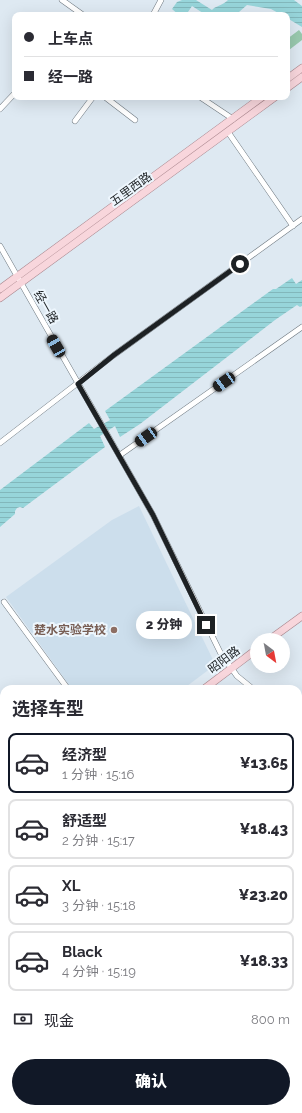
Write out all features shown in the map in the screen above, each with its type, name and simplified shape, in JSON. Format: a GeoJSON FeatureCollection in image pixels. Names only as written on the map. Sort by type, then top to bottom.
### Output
{"type":"FeatureCollection","features":[{"type":"Feature","properties":{"kind":"main road"},"geometry":{"type":"LineString","coordinates":[[290,77],[302,68]]}},
{"type":"Feature","properties":{"kind":"main road"},"geometry":{"type":"LineString","coordinates":[[290,86],[302,77]]}},
{"type":"Feature","properties":{"kind":"main road","name":"五里西路"},"geometry":{"type":"LineString","coordinates":[[0,298],[19,280],[258,100]]}},
{"type":"Feature","properties":{"kind":"main road","name":"五里西路"},"geometry":{"type":"LineString","coordinates":[[0,289],[19,280],[271,100]]}},
{"type":"Feature","properties":{"kind":"main road"},"geometry":{"type":"LineString","coordinates":[[279,633],[302,616]]}},
{"type":"Feature","properties":{"kind":"main road","name":"昭阳路"},"geometry":{"type":"LineString","coordinates":[[209,685],[250,654]]}},
{"type":"Feature","properties":{"kind":"street"},"geometry":{"type":"LineString","coordinates":[[62,0],[79,12]]}},
{"type":"Feature","properties":{"kind":"street"},"geometry":{"type":"LineString","coordinates":[[154,12],[161,0]]}},
{"type":"Feature","properties":{"kind":"street"},"geometry":{"type":"LineString","coordinates":[[0,109],[12,96]]}},
{"type":"Feature","properties":{"kind":"street"},"geometry":{"type":"LineString","coordinates":[[74,121],[91,100]]}},
{"type":"Feature","properties":{"kind":"street"},"geometry":{"type":"LineString","coordinates":[[109,100],[135,120]]}},
{"type":"Feature","properties":{"kind":"street"},"geometry":{"type":"LineString","coordinates":[[204,100],[232,119]]}},
{"type":"Feature","properties":{"kind":"street"},"geometry":{"type":"LineString","coordinates":[[228,132],[292,226]]}},
{"type":"Feature","properties":{"kind":"street"},"geometry":{"type":"LineString","coordinates":[[0,443],[126,346],[302,219]]}},
{"type":"Feature","properties":{"kind":"street","name":"经一路"},"geometry":{"type":"LineString","coordinates":[[0,246],[153,515],[220,652],[231,669],[249,685]]}},
{"type":"Feature","properties":{"kind":"street"},"geometry":{"type":"LineString","coordinates":[[120,455],[302,327]]}},
{"type":"Feature","properties":{"kind":"street"},"geometry":{"type":"LineString","coordinates":[[4,602],[65,685]]}},
{"type":"Feature","properties":{"kind":"shaded area","name":"楚水实验学校"},"geometry":{"type":"Polygon","coordinates":[[[139,506],[214,662],[211,668],[188,685],[69,685],[6,597],[112,520],[139,506]]]}},
{"type":"Feature","properties":{"kind":"green space"},"geometry":{"type":"Polygon","coordinates":[[[299,30],[302,34],[302,40],[290,49],[290,37],[299,30]]]}},
{"type":"Feature","properties":{"kind":"water"},"geometry":{"type":"Polygon","coordinates":[[[182,0],[196,0],[212,10],[228,0],[294,0],[302,6],[302,27],[290,20],[290,12],[276,12],[271,9],[247,5],[239,12],[201,12],[192,6],[188,12],[176,12],[172,9],[177,2],[182,0]]]}},
{"type":"Feature","properties":{"kind":"water"},"geometry":{"type":"Polygon","coordinates":[[[292,278],[296,284],[302,280],[302,306],[300,307],[297,305],[275,320],[140,424],[120,437],[115,426],[100,436],[105,447],[23,508],[17,508],[15,514],[0,527],[0,490],[89,423],[94,429],[110,420],[105,411],[273,289],[276,289],[292,278]]]}},
{"type":"Feature","properties":{"kind":"place","name":"楚水实验学校"},"geometry":{"type":"Point","coordinates":[114,630]}},
{"type":"Feature","properties":{"kind":"route"},"geometry":{"type":"LineString","coordinates":[[206,625],[153,515],[115,446],[78,384],[114,355],[240,264]]}}]}
